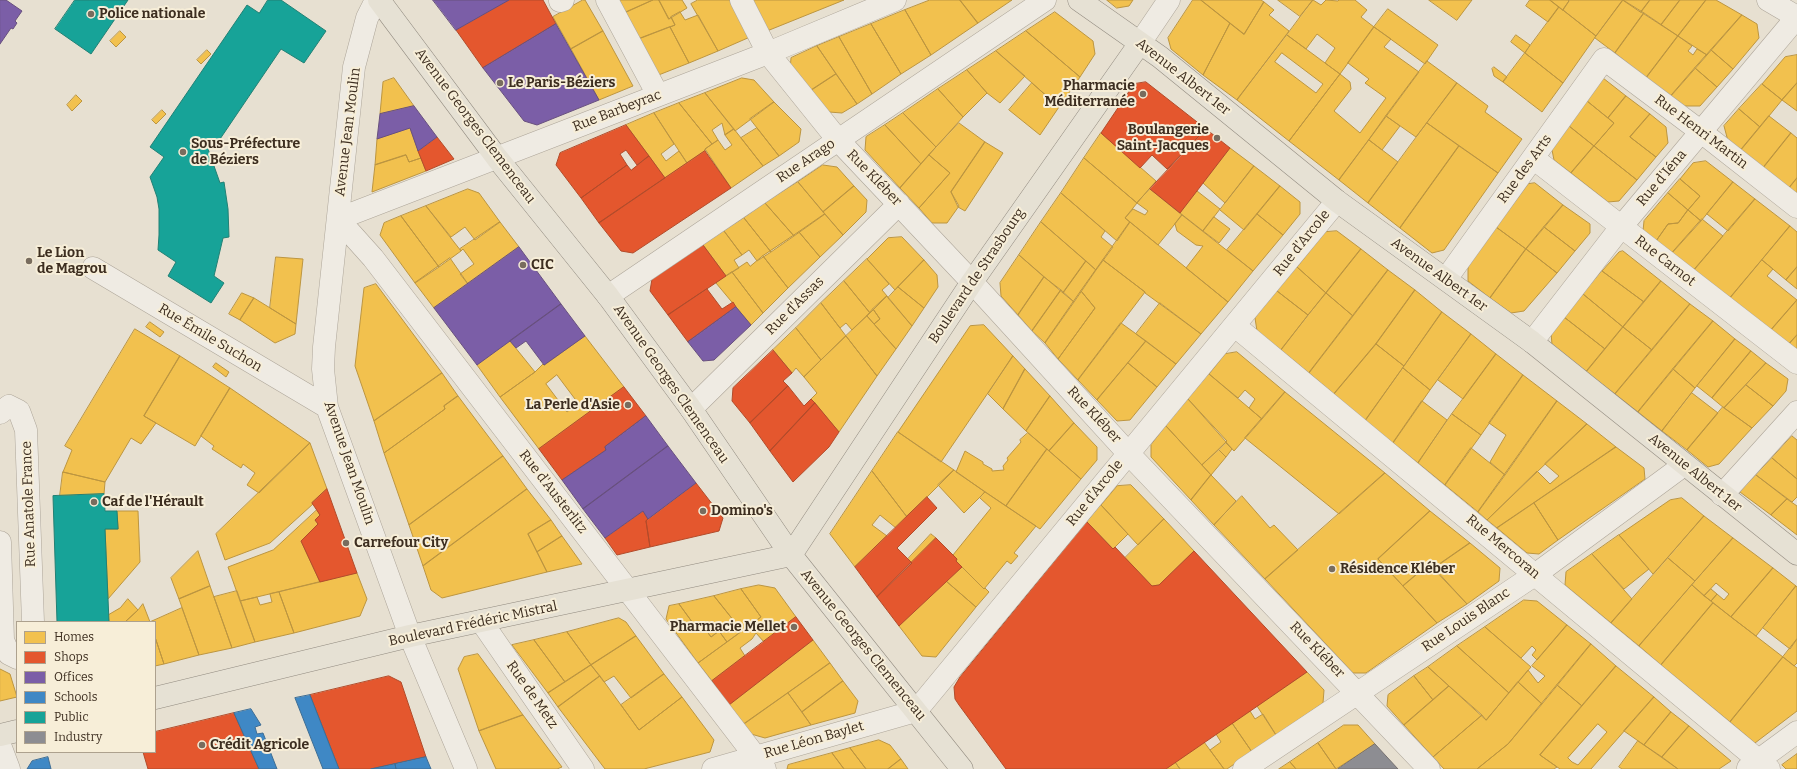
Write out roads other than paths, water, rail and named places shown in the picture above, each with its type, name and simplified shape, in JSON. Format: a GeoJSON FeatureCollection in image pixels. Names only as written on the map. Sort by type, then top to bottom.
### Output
{"type":"FeatureCollection","features":[{"type":"Feature","properties":{"kind":"main road","name":"Avenue Georges Clemenceau"},"geometry":{"type":"LineString","coordinates":[[378,0],[497,158],[608,296],[691,409],[791,555],[962,769]]}},
{"type":"Feature","properties":{"kind":"main road","name":"Avenue Albert 1er"},"geometry":{"type":"LineString","coordinates":[[1078,0],[1160,57],[1337,201],[1532,342],[1797,554]]}},
{"type":"Feature","properties":{"kind":"main road","name":"Boulevard de Strasbourg"},"geometry":{"type":"LineString","coordinates":[[791,555],[972,282],[1140,43]]}},
{"type":"Feature","properties":{"kind":"main road","name":"Boulevard Frédéric Mistral"},"geometry":{"type":"LineString","coordinates":[[156,698],[410,636],[791,555]]}},
{"type":"Feature","properties":{"kind":"main road"},"geometry":{"type":"LineString","coordinates":[[0,735],[16,731]]}},
{"type":"Feature","properties":{"kind":"street","name":"Avenue Jean Moulin"},"geometry":{"type":"LineString","coordinates":[[378,0],[367,18],[354,67],[324,347],[323,369],[327,407],[410,636],[466,769]]}},
{"type":"Feature","properties":{"kind":"street"},"geometry":{"type":"LineString","coordinates":[[607,0],[658,95]]}},
{"type":"Feature","properties":{"kind":"street","name":"Rue Kléber"},"geometry":{"type":"LineString","coordinates":[[741,0],[768,53],[838,140],[972,282],[1128,453],[1358,692],[1429,769]]}},
{"type":"Feature","properties":{"kind":"street","name":"Rue Barbeyrac"},"geometry":{"type":"LineString","coordinates":[[338,219],[768,53],[894,0]]}},
{"type":"Feature","properties":{"kind":"street","name":"Rue Arago"},"geometry":{"type":"LineString","coordinates":[[608,296],[1045,0]]}},
{"type":"Feature","properties":{"kind":"street","name":"Boulevard de Strasbourg"},"geometry":{"type":"LineString","coordinates":[[1140,43],[1169,0]]}},
{"type":"Feature","properties":{"kind":"street"},"geometry":{"type":"LineString","coordinates":[[1768,0],[1797,17]]}},
{"type":"Feature","properties":{"kind":"street","name":"Rue d'Iéna"},"geometry":{"type":"LineString","coordinates":[[1532,342],[1621,227],[1797,17]]}},
{"type":"Feature","properties":{"kind":"street","name":"Rue Henri Martin"},"geometry":{"type":"LineString","coordinates":[[1604,59],[1700,131],[1797,207]]}},
{"type":"Feature","properties":{"kind":"street","name":"Rue des Arts"},"geometry":{"type":"LineString","coordinates":[[1446,279],[1604,59]]}},
{"type":"Feature","properties":{"kind":"street","name":"Rue Carnot"},"geometry":{"type":"LineString","coordinates":[[1533,158],[1797,363]]}},
{"type":"Feature","properties":{"kind":"street","name":"Rue d'Arcole"},"geometry":{"type":"LineString","coordinates":[[916,711],[1337,201]]}},
{"type":"Feature","properties":{"kind":"street","name":"Rue d'Assas"},"geometry":{"type":"LineString","coordinates":[[691,409],[899,204]]}},
{"type":"Feature","properties":{"kind":"street","name":"Rue d'Austerlitz"},"geometry":{"type":"LineString","coordinates":[[338,219],[373,258],[760,763]]}},
{"type":"Feature","properties":{"kind":"street","name":"Rue Émile Suchon"},"geometry":{"type":"LineString","coordinates":[[93,268],[327,407]]}},
{"type":"Feature","properties":{"kind":"street","name":"Rue Mercoran"},"geometry":{"type":"LineString","coordinates":[[1235,326],[1536,574],[1758,766]]}},
{"type":"Feature","properties":{"kind":"street","name":"Rue Anatole France"},"geometry":{"type":"LineString","coordinates":[[0,413],[9,406],[19,411],[26,430],[33,621]]}},
{"type":"Feature","properties":{"kind":"street"},"geometry":{"type":"LineString","coordinates":[[1722,495],[1797,412]]}},
{"type":"Feature","properties":{"kind":"street","name":"Rue Louis Blanc"},"geometry":{"type":"LineString","coordinates":[[1244,769],[1536,574],[1684,465]]}},
{"type":"Feature","properties":{"kind":"street"},"geometry":{"type":"LineString","coordinates":[[0,542],[2,640],[8,654],[16,658]]}},
{"type":"Feature","properties":{"kind":"street","name":"Rue de Metz"},"geometry":{"type":"LineString","coordinates":[[481,621],[584,769]]}},
{"type":"Feature","properties":{"kind":"street","name":"Rue Léon Baylet"},"geometry":{"type":"LineString","coordinates":[[713,769],[760,763],[916,711]]}},
{"type":"Feature","properties":{"kind":"street"},"geometry":{"type":"LineString","coordinates":[[1758,766],[1797,732]]}},
{"type":"Feature","properties":{"kind":"street"},"geometry":{"type":"LineString","coordinates":[[0,745],[9,769]]}},
{"type":"Feature","properties":{"kind":"place","name":"Police nationale"},"geometry":{"type":"Point","coordinates":[91,14]}},
{"type":"Feature","properties":{"kind":"place","name":"Le Paris-Béziers"},"geometry":{"type":"Point","coordinates":[500,83]}},
{"type":"Feature","properties":{"kind":"place","name":"Pharmacie Méditerranée"},"geometry":{"type":"Point","coordinates":[1143,94]}},
{"type":"Feature","properties":{"kind":"place","name":"Boulangerie Saint-Jacques"},"geometry":{"type":"Point","coordinates":[1217,138]}},
{"type":"Feature","properties":{"kind":"place","name":"Sous-Préfecture de Béziers"},"geometry":{"type":"Point","coordinates":[183,152]}},
{"type":"Feature","properties":{"kind":"place","name":"Le Lion de Magrou"},"geometry":{"type":"Point","coordinates":[29,261]}},
{"type":"Feature","properties":{"kind":"place","name":"CIC"},"geometry":{"type":"Point","coordinates":[523,265]}},
{"type":"Feature","properties":{"kind":"place","name":"La Perle d'Asie"},"geometry":{"type":"Point","coordinates":[628,405]}},
{"type":"Feature","properties":{"kind":"place","name":"Caf de l'Hérault"},"geometry":{"type":"Point","coordinates":[94,502]}},
{"type":"Feature","properties":{"kind":"place","name":"Domino's"},"geometry":{"type":"Point","coordinates":[703,511]}},
{"type":"Feature","properties":{"kind":"place","name":"Carrefour City"},"geometry":{"type":"Point","coordinates":[346,543]}},
{"type":"Feature","properties":{"kind":"place","name":"Résidence Kléber"},"geometry":{"type":"Point","coordinates":[1332,569]}},
{"type":"Feature","properties":{"kind":"place","name":"Pharmacie Mellet"},"geometry":{"type":"Point","coordinates":[794,627]}},
{"type":"Feature","properties":{"kind":"place","name":"Crédit Agricole"},"geometry":{"type":"Point","coordinates":[202,745]}}]}
